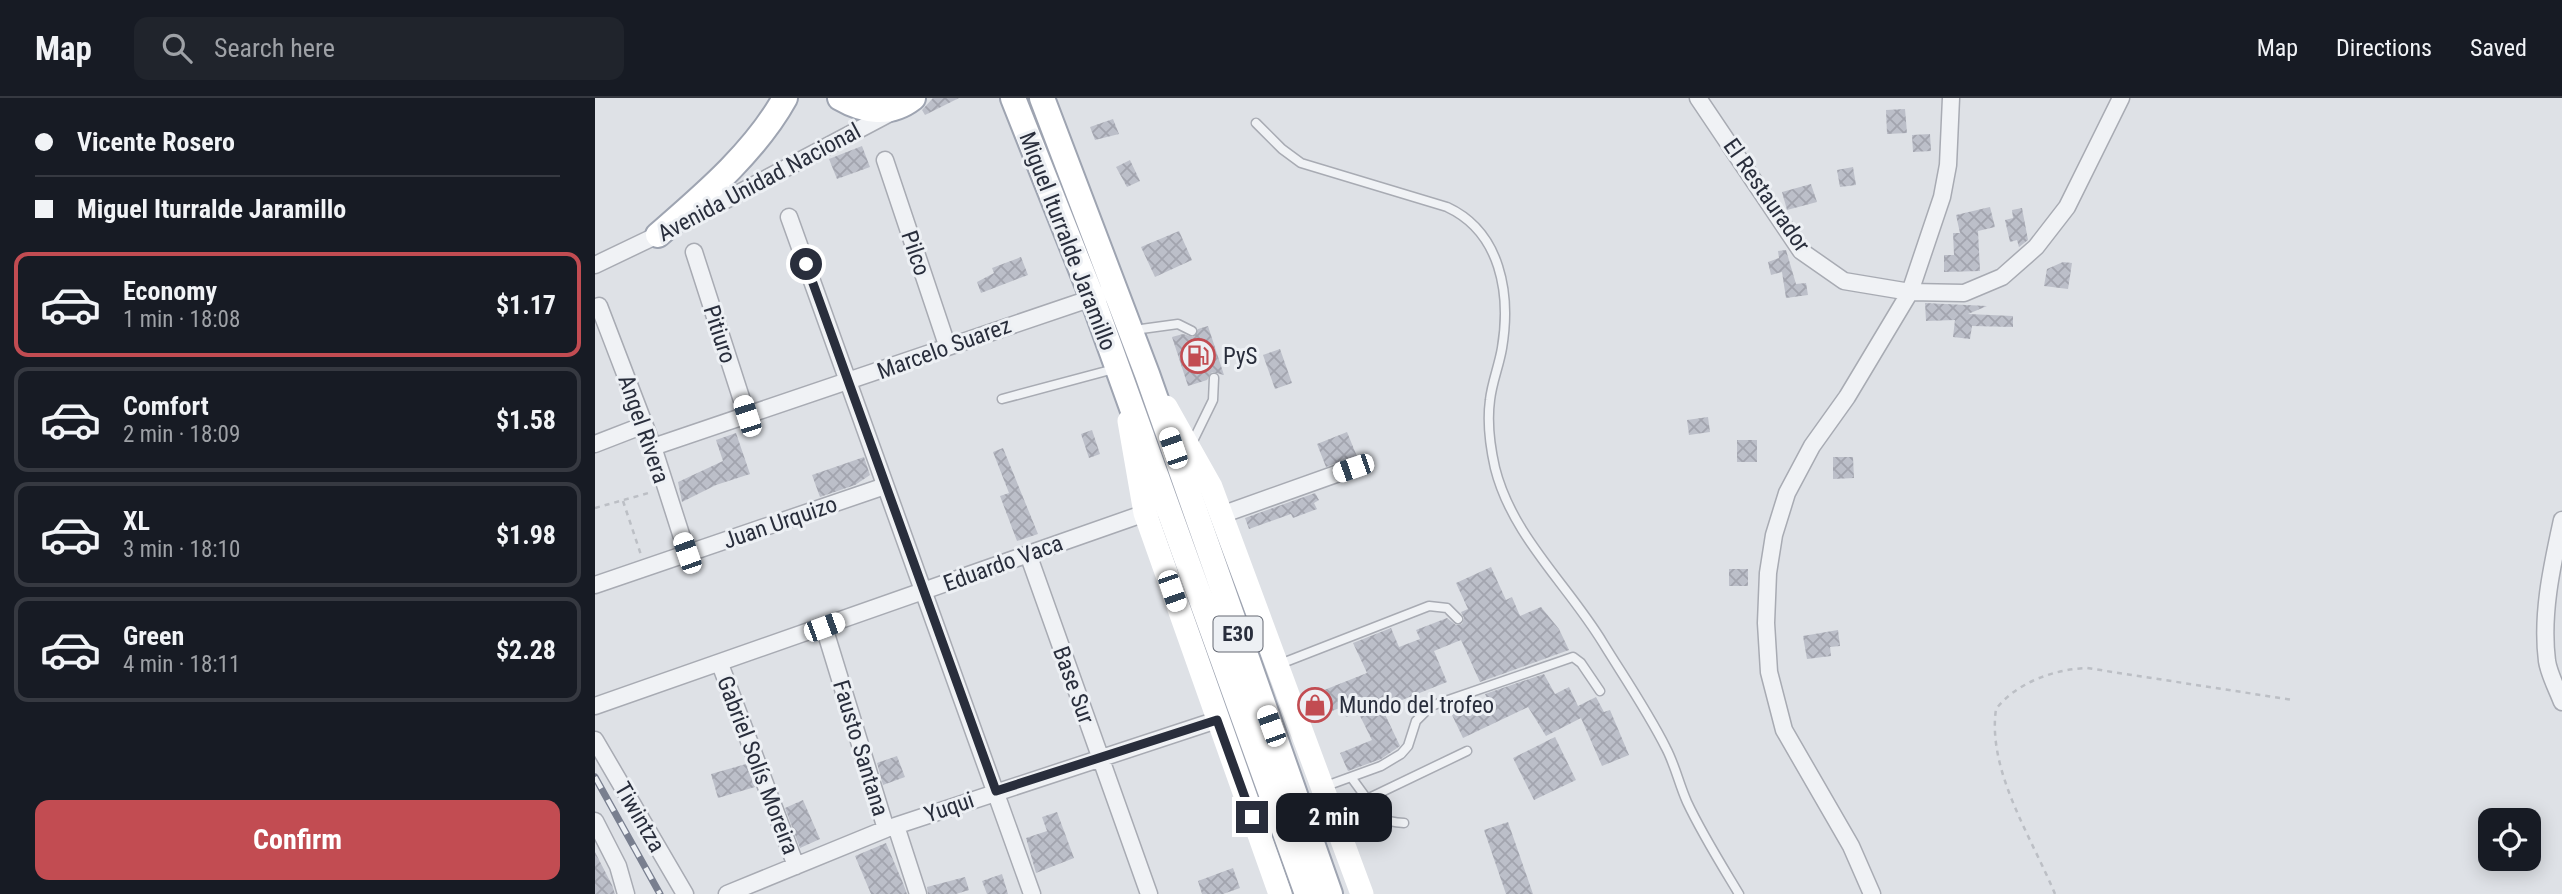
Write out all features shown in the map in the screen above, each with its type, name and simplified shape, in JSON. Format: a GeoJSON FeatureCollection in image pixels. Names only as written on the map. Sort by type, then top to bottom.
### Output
{"type":"FeatureCollection","features":[{"type":"Feature","properties":{"kind":"main road"},"geometry":{"type":"LineString","coordinates":[[658,235],[700,200],[737,161],[776,115],[785,98]]}},
{"type":"Feature","properties":{"kind":"main road"},"geometry":{"type":"LineString","coordinates":[[840,98],[857,108],[907,103]]}},
{"type":"Feature","properties":{"kind":"main road","name":"Miguel Iturralde Jaramillo"},"geometry":{"type":"LineString","coordinates":[[1042,98],[1104,295],[1119,376],[1178,500],[1330,894]]}},
{"type":"Feature","properties":{"kind":"main road","name":"Miguel Iturralde Jaramillo"},"geometry":{"type":"LineString","coordinates":[[1014,104],[1104,295],[1131,330],[1147,374],[1178,500],[1217,720],[1276,892]]}},
{"type":"Feature","properties":{"kind":"main road","name":"Miguel Iturralde Jaramillo"},"geometry":{"type":"LineString","coordinates":[[1147,374],[1189,447],[1178,500],[1307,894]]}},
{"type":"Feature","properties":{"kind":"main road","name":"Miguel Iturralde Jaramillo"},"geometry":{"type":"LineString","coordinates":[[1178,500],[1221,514],[1362,894]]}},
{"type":"Feature","properties":{"kind":"street","name":"Avenida Unidad Nacional"},"geometry":{"type":"LineString","coordinates":[[595,265],[658,235],[907,103],[923,98]]}},
{"type":"Feature","properties":{"kind":"street","name":"El Restaurador"},"geometry":{"type":"LineString","coordinates":[[1698,98],[1801,251],[1844,281],[1910,292],[1964,293],[2003,276],[2036,247],[2067,207],[2121,98]]}},
{"type":"Feature","properties":{"kind":"street"},"geometry":{"type":"LineString","coordinates":[[1872,894],[1851,846],[1784,730],[1769,672],[1766,623],[1768,573],[1774,535],[1787,493],[1812,446],[1847,397],[1910,292],[1941,197],[1948,165],[1951,98]]}},
{"type":"Feature","properties":{"kind":"street","name":"Pilco"},"geometry":{"type":"LineString","coordinates":[[885,160],[947,345]]}},
{"type":"Feature","properties":{"kind":"street"},"geometry":{"type":"LineString","coordinates":[[789,217],[1032,894]]}},
{"type":"Feature","properties":{"kind":"street","name":"Pitiuro"},"geometry":{"type":"LineString","coordinates":[[694,252],[747,416]]}},
{"type":"Feature","properties":{"kind":"street","name":"Marcelo Suarez"},"geometry":{"type":"LineString","coordinates":[[653,447],[848,382],[947,345],[1104,295]]}},
{"type":"Feature","properties":{"kind":"street","name":"Angel Rivera"},"geometry":{"type":"LineString","coordinates":[[599,306],[653,447],[687,553]]}},
{"type":"Feature","properties":{"kind":"street"},"geometry":{"type":"LineString","coordinates":[[595,444],[644,425]]}},
{"type":"Feature","properties":{"kind":"street"},"geometry":{"type":"LineString","coordinates":[[1221,514],[1353,468]]}},
{"type":"Feature","properties":{"kind":"street","name":"Juan Urquizo"},"geometry":{"type":"LineString","coordinates":[[595,585],[885,486]]}},
{"type":"Feature","properties":{"kind":"street","name":"Eduardo Vaca"},"geometry":{"type":"LineString","coordinates":[[595,706],[1178,500]]}},
{"type":"Feature","properties":{"kind":"street"},"geometry":{"type":"LineString","coordinates":[[2562,520],[2551,571],[2546,632],[2547,663],[2562,702]]}},
{"type":"Feature","properties":{"kind":"street","name":"Base Sur"},"geometry":{"type":"LineString","coordinates":[[1028,554],[1149,894]]}},
{"type":"Feature","properties":{"kind":"street","name":"Fausto Santana"},"geometry":{"type":"LineString","coordinates":[[824,627],[891,828],[918,894]]}},
{"type":"Feature","properties":{"kind":"street","name":"Gabriel Solís Moreira"},"geometry":{"type":"LineString","coordinates":[[720,664],[796,866]]}},
{"type":"Feature","properties":{"kind":"street","name":"Yuqui"},"geometry":{"type":"LineString","coordinates":[[727,894],[891,828],[996,791],[1217,720]]}},
{"type":"Feature","properties":{"kind":"street","name":"Tiwintza"},"geometry":{"type":"LineString","coordinates":[[595,740],[685,894]]}},
{"type":"Feature","properties":{"kind":"street"},"geometry":{"type":"LineString","coordinates":[[595,821],[618,866],[626,894]]}},
{"type":"Feature","properties":{"kind":"lane"},"geometry":{"type":"LineString","coordinates":[[1256,123],[1282,149],[1301,163],[1447,207],[1468,219],[1484,235],[1495,253],[1500,271],[1504,309],[1502,347],[1489,419],[1492,453],[1500,486],[1523,531],[1602,640],[1664,745],[1687,801],[1739,894]]}},
{"type":"Feature","properties":{"kind":"lane"},"geometry":{"type":"LineString","coordinates":[[1131,330],[1178,324],[1192,331]]}},
{"type":"Feature","properties":{"kind":"lane"},"geometry":{"type":"LineString","coordinates":[[1002,399],[1119,376]]}},
{"type":"Feature","properties":{"kind":"lane"},"geometry":{"type":"LineString","coordinates":[[1189,447],[1213,400],[1214,378]]}},
{"type":"Feature","properties":{"kind":"lane"},"geometry":{"type":"LineString","coordinates":[[1277,665],[1429,607],[1447,608],[1458,620]]}},
{"type":"Feature","properties":{"kind":"lane"},"geometry":{"type":"LineString","coordinates":[[1323,788],[1401,754],[1408,746],[1416,721],[1431,706],[1573,657],[1581,663],[1600,691]]}},
{"type":"Feature","properties":{"kind":"lane"},"geometry":{"type":"LineString","coordinates":[[1367,799],[1467,751]]}},
{"type":"Feature","properties":{"kind":"lane"},"geometry":{"type":"LineString","coordinates":[[1351,778],[1377,816],[1385,822],[1404,823]]}},
{"type":"Feature","properties":{"kind":"path"},"geometry":{"type":"LineString","coordinates":[[595,508],[665,489]]}},
{"type":"Feature","properties":{"kind":"path"},"geometry":{"type":"LineString","coordinates":[[623,500],[645,568]]}},
{"type":"Feature","properties":{"kind":"path"},"geometry":{"type":"LineString","coordinates":[[2055,894],[2002,774],[1995,751],[1996,709],[2009,695],[2055,673],[2097,668],[2293,700]]}},
{"type":"Feature","properties":{"kind":"building"},"geometry":{"type":"Polygon","coordinates":[[[933,98],[959,98],[925,115],[922,110],[933,98]]]}},
{"type":"Feature","properties":{"kind":"building"},"geometry":{"type":"Polygon","coordinates":[[[1905,109],[1907,133],[1887,134],[1886,110],[1905,109]]]}},
{"type":"Feature","properties":{"kind":"building"},"geometry":{"type":"Polygon","coordinates":[[[1113,119],[1119,134],[1095,140],[1090,127],[1113,119]]]}},
{"type":"Feature","properties":{"kind":"building"},"geometry":{"type":"Polygon","coordinates":[[[1930,134],[1931,151],[1913,152],[1912,135],[1930,134]]]}},
{"type":"Feature","properties":{"kind":"building"},"geometry":{"type":"Polygon","coordinates":[[[862,146],[870,167],[837,179],[829,159],[862,146]]]}},
{"type":"Feature","properties":{"kind":"building"},"geometry":{"type":"Polygon","coordinates":[[[1130,160],[1140,181],[1127,187],[1116,167],[1130,160]]]}},
{"type":"Feature","properties":{"kind":"building"},"geometry":{"type":"Polygon","coordinates":[[[1853,167],[1856,185],[1840,187],[1837,170],[1853,167]]]}},
{"type":"Feature","properties":{"kind":"building"},"geometry":{"type":"Polygon","coordinates":[[[1811,184],[1817,202],[1787,210],[1782,192],[1811,184]]]}},
{"type":"Feature","properties":{"kind":"building"},"geometry":{"type":"Polygon","coordinates":[[[1990,207],[1995,227],[1978,231],[1980,271],[1944,272],[1944,255],[1954,255],[1953,233],[1960,233],[1956,215],[1990,207]]]}},
{"type":"Feature","properties":{"kind":"building"},"geometry":{"type":"Polygon","coordinates":[[[2022,208],[2028,240],[2019,247],[2017,240],[2010,242],[2005,220],[2013,218],[2012,210],[2022,208]]]}},
{"type":"Feature","properties":{"kind":"building"},"geometry":{"type":"Polygon","coordinates":[[[1179,231],[1192,260],[1155,277],[1141,247],[1179,231]]]}},
{"type":"Feature","properties":{"kind":"building"},"geometry":{"type":"Polygon","coordinates":[[[1786,250],[1796,284],[1806,283],[1808,295],[1786,298],[1782,272],[1771,275],[1768,262],[1779,258],[1778,251],[1786,250]]]}},
{"type":"Feature","properties":{"kind":"building"},"geometry":{"type":"Polygon","coordinates":[[[1021,257],[1028,275],[981,293],[977,282],[994,273],[992,268],[1021,257]]]}},
{"type":"Feature","properties":{"kind":"building"},"geometry":{"type":"Polygon","coordinates":[[[2063,262],[2072,263],[2068,289],[2044,286],[2047,269],[2063,262]]]}},
{"type":"Feature","properties":{"kind":"building"},"geometry":{"type":"Polygon","coordinates":[[[1925,303],[1987,306],[1968,314],[2013,316],[2013,327],[1972,326],[1970,339],[1953,337],[1955,320],[1926,321],[1925,303]]]}},
{"type":"Feature","properties":{"kind":"building","name":"PyS"},"geometry":{"type":"Polygon","coordinates":[[[1208,326],[1224,375],[1212,372],[1207,380],[1188,386],[1172,337],[1183,334],[1193,337],[1198,329],[1208,326]]]}},
{"type":"Feature","properties":{"kind":"building"},"geometry":{"type":"Polygon","coordinates":[[[1280,349],[1292,383],[1275,389],[1263,355],[1280,349]]]}},
{"type":"Feature","properties":{"kind":"building"},"geometry":{"type":"Polygon","coordinates":[[[1708,417],[1710,432],[1689,435],[1687,420],[1708,417]]]}},
{"type":"Feature","properties":{"kind":"building"},"geometry":{"type":"Polygon","coordinates":[[[1092,430],[1100,454],[1089,458],[1081,434],[1092,430]]]}},
{"type":"Feature","properties":{"kind":"building"},"geometry":{"type":"Polygon","coordinates":[[[1347,432],[1358,459],[1349,458],[1326,467],[1317,444],[1347,432]]]}},
{"type":"Feature","properties":{"kind":"building"},"geometry":{"type":"Polygon","coordinates":[[[736,433],[750,474],[716,485],[682,502],[678,482],[723,461],[716,440],[736,433]]]}},
{"type":"Feature","properties":{"kind":"building"},"geometry":{"type":"Polygon","coordinates":[[[1737,440],[1757,440],[1757,462],[1737,462],[1737,440]]]}},
{"type":"Feature","properties":{"kind":"building"},"geometry":{"type":"Polygon","coordinates":[[[1003,448],[1038,534],[1017,541],[1000,496],[1009,493],[993,452],[1003,448]]]}},
{"type":"Feature","properties":{"kind":"building"},"geometry":{"type":"Polygon","coordinates":[[[864,457],[870,475],[855,485],[820,497],[812,475],[864,457]]]}},
{"type":"Feature","properties":{"kind":"building"},"geometry":{"type":"Polygon","coordinates":[[[1833,457],[1853,457],[1854,478],[1833,479],[1833,457]]]}},
{"type":"Feature","properties":{"kind":"building"},"geometry":{"type":"Polygon","coordinates":[[[1315,493],[1319,500],[1314,503],[1317,509],[1293,518],[1291,514],[1249,529],[1245,518],[1315,493]]]}},
{"type":"Feature","properties":{"kind":"building"},"geometry":{"type":"Polygon","coordinates":[[[1491,567],[1506,600],[1512,597],[1520,616],[1541,607],[1559,629],[1569,650],[1480,682],[1461,640],[1434,651],[1447,682],[1382,708],[1400,746],[1381,759],[1348,771],[1340,753],[1372,740],[1358,712],[1346,717],[1342,707],[1312,719],[1304,698],[1367,673],[1353,643],[1391,628],[1399,647],[1420,639],[1416,630],[1447,618],[1456,625],[1462,624],[1464,618],[1461,612],[1468,609],[1456,583],[1491,567]]]}},
{"type":"Feature","properties":{"kind":"building"},"geometry":{"type":"Polygon","coordinates":[[[1729,569],[1748,569],[1748,586],[1729,586],[1729,569]]]}},
{"type":"Feature","properties":{"kind":"building"},"geometry":{"type":"Polygon","coordinates":[[[1838,630],[1840,646],[1830,647],[1831,656],[1807,659],[1803,636],[1838,630]]]}},
{"type":"Feature","properties":{"kind":"building"},"geometry":{"type":"Polygon","coordinates":[[[1544,674],[1555,694],[1569,687],[1578,706],[1596,697],[1604,712],[1610,710],[1629,755],[1602,766],[1581,718],[1546,736],[1528,707],[1463,738],[1452,715],[1487,698],[1485,694],[1544,674]]]}},
{"type":"Feature","properties":{"kind":"building"},"geometry":{"type":"Polygon","coordinates":[[[1555,737],[1576,780],[1534,800],[1513,758],[1555,737]]]}},
{"type":"Feature","properties":{"kind":"building"},"geometry":{"type":"Polygon","coordinates":[[[897,756],[905,777],[883,785],[877,763],[897,756]]]}},
{"type":"Feature","properties":{"kind":"building"},"geometry":{"type":"Polygon","coordinates":[[[746,764],[755,787],[718,798],[711,774],[746,764]]]}},
{"type":"Feature","properties":{"kind":"building"},"geometry":{"type":"Polygon","coordinates":[[[803,800],[820,839],[800,848],[785,808],[803,800]]]}},
{"type":"Feature","properties":{"kind":"building"},"geometry":{"type":"Polygon","coordinates":[[[1057,812],[1074,858],[1036,873],[1026,838],[1047,831],[1042,817],[1057,812]]]}},
{"type":"Feature","properties":{"kind":"building"},"geometry":{"type":"Polygon","coordinates":[[[1508,822],[1533,894],[1506,894],[1484,830],[1508,822]]]}},
{"type":"Feature","properties":{"kind":"building"},"geometry":{"type":"Polygon","coordinates":[[[886,843],[907,894],[871,894],[855,856],[886,843]]]}},
{"type":"Feature","properties":{"kind":"building"},"geometry":{"type":"Polygon","coordinates":[[[595,852],[612,885],[615,894],[595,894],[595,852]]]}},
{"type":"Feature","properties":{"kind":"building"},"geometry":{"type":"Polygon","coordinates":[[[1233,868],[1240,888],[1223,894],[1202,894],[1198,881],[1233,868]]]}},
{"type":"Feature","properties":{"kind":"building"},"geometry":{"type":"Polygon","coordinates":[[[1002,874],[1008,894],[987,894],[982,881],[1002,874]]]}},
{"type":"Feature","properties":{"kind":"building"},"geometry":{"type":"Polygon","coordinates":[[[965,877],[969,890],[956,894],[928,894],[927,887],[965,877]]]}},
{"type":"Feature","properties":{"kind":"railway"},"geometry":{"type":"LineString","coordinates":[[595,777],[660,894]]}},
{"type":"Feature","properties":{"kind":"place","name":"PyS"},"geometry":{"type":"Point","coordinates":[1198,356]}},
{"type":"Feature","properties":{"kind":"place","name":"Mundo del trofeo"},"geometry":{"type":"Point","coordinates":[1315,705]}},
{"type":"Feature","properties":{"kind":"route"},"geometry":{"type":"LineString","coordinates":[[806,264],[996,791],[1217,720],[1252,817]]}}]}
